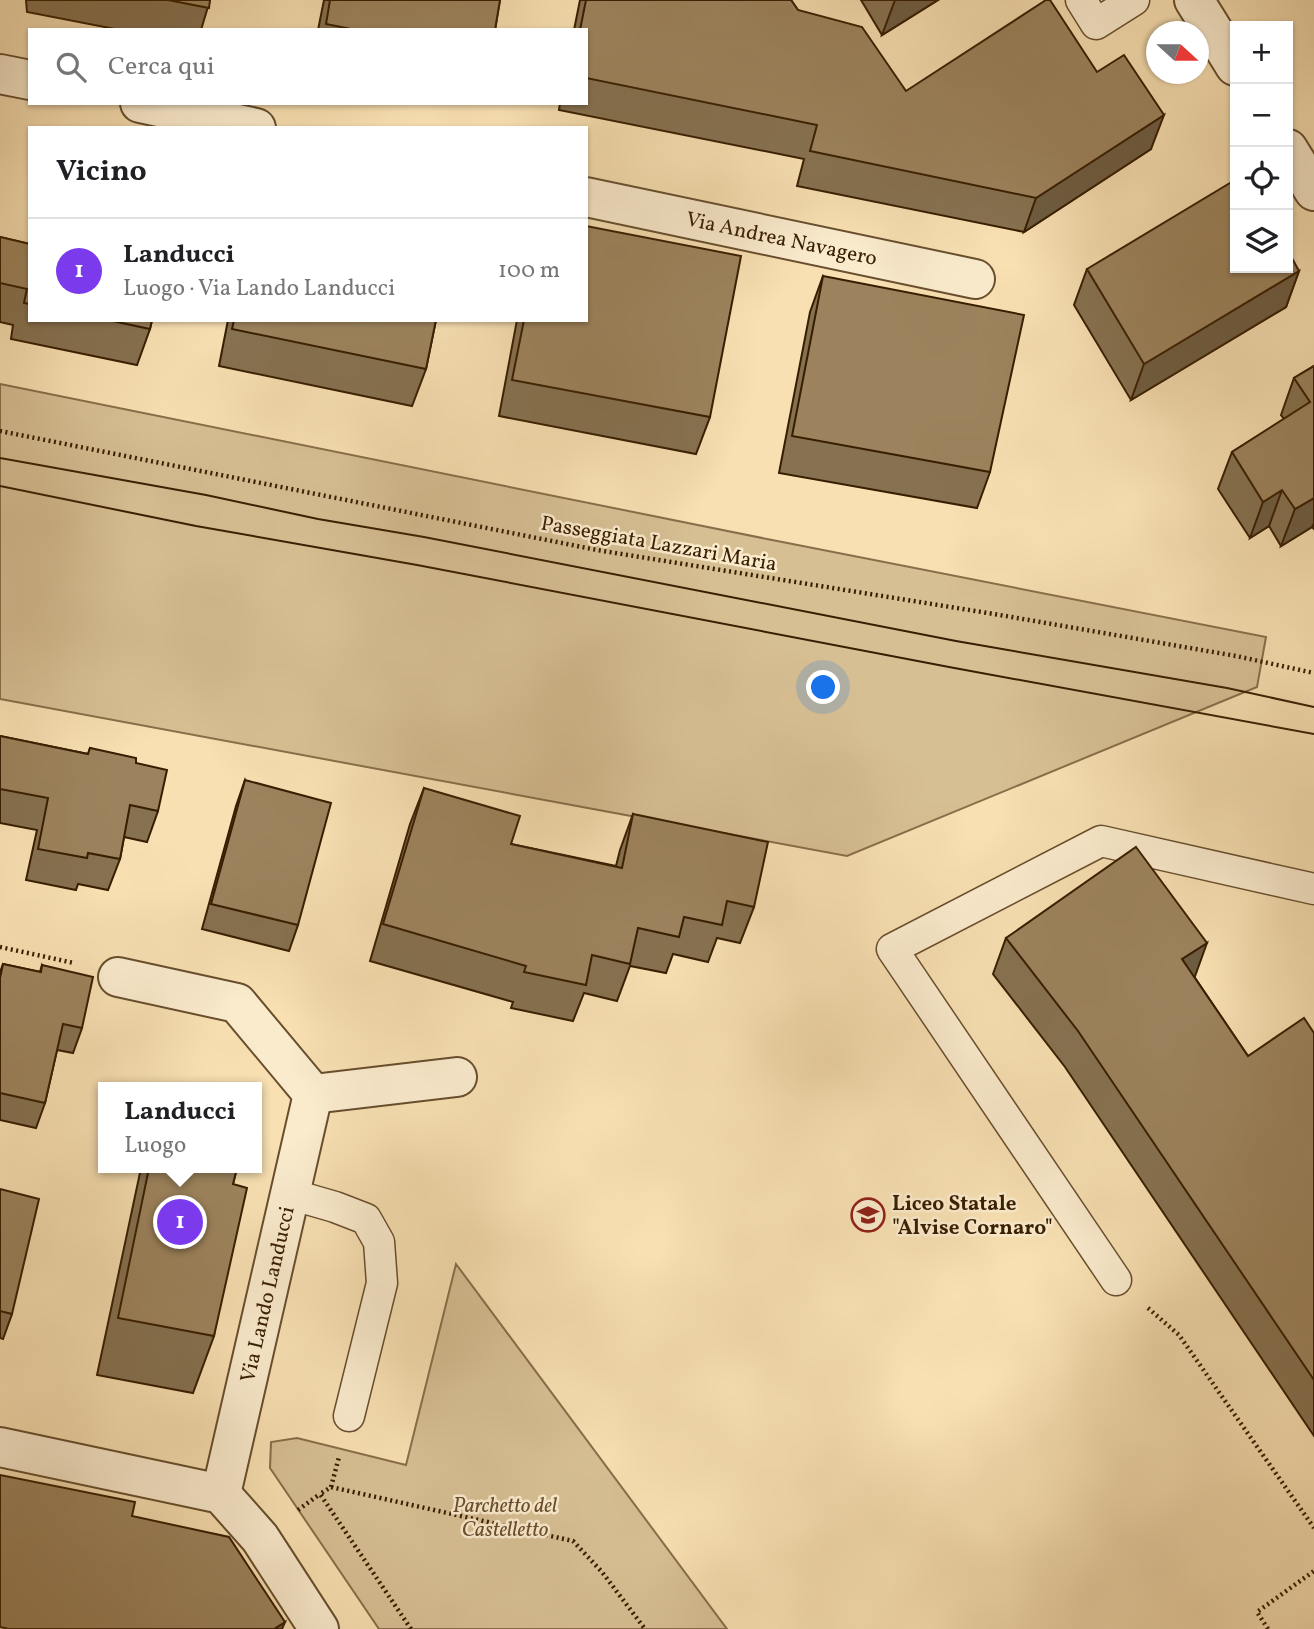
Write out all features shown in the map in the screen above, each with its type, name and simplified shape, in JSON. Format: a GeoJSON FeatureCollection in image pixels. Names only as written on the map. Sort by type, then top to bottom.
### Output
{"type":"FeatureCollection","features":[{"type":"Feature","properties":{"kind":"street"},"geometry":{"type":"LineString","coordinates":[[1194,0],[1230,58]]}},
{"type":"Feature","properties":{"kind":"street"},"geometry":{"type":"LineString","coordinates":[[0,74],[28,80]]}},
{"type":"Feature","properties":{"kind":"street"},"geometry":{"type":"LineString","coordinates":[[149,105],[247,126]]}},
{"type":"Feature","properties":{"kind":"street"},"geometry":{"type":"LineString","coordinates":[[1293,157],[1314,191]]}},
{"type":"Feature","properties":{"kind":"street","name":"Via Andrea Navagero"},"geometry":{"type":"LineString","coordinates":[[588,197],[975,279]]}},
{"type":"Feature","properties":{"kind":"street"},"geometry":{"type":"LineString","coordinates":[[118,977],[237,1003],[313,1094],[457,1077]]}},
{"type":"Feature","properties":{"kind":"street","name":"Via Lando Landucci"},"geometry":{"type":"LineString","coordinates":[[221,1494],[313,1094]]}},
{"type":"Feature","properties":{"kind":"street"},"geometry":{"type":"LineString","coordinates":[[0,1447],[221,1494],[260,1538],[319,1629]]}},
{"type":"Feature","properties":{"kind":"lane"},"geometry":{"type":"LineString","coordinates":[[1080,0],[1096,24],[1134,0]]}},
{"type":"Feature","properties":{"kind":"lane"},"geometry":{"type":"LineString","coordinates":[[1116,1280],[892,949],[1101,841],[1314,889]]}},
{"type":"Feature","properties":{"kind":"lane"},"geometry":{"type":"LineString","coordinates":[[290,1194],[366,1219],[379,1242],[382,1283],[349,1416]]}},
{"type":"Feature","properties":{"kind":"path","name":"Passeggiata Lazzari Maria"},"geometry":{"type":"LineString","coordinates":[[0,431],[597,550],[1000,615],[1236,656],[1314,673]]}},
{"type":"Feature","properties":{"kind":"path"},"geometry":{"type":"LineString","coordinates":[[0,947],[104,969],[118,977]]}},
{"type":"Feature","properties":{"kind":"path"},"geometry":{"type":"LineString","coordinates":[[1116,1280],[1179,1335],[1314,1528]]}},
{"type":"Feature","properties":{"kind":"path"},"geometry":{"type":"LineString","coordinates":[[411,1629],[320,1494],[331,1487],[573,1541],[602,1572],[645,1629]]}},
{"type":"Feature","properties":{"kind":"path"},"geometry":{"type":"LineString","coordinates":[[1268,1629],[1256,1612],[1314,1571]]}},
{"type":"Feature","properties":{"kind":"green space"},"geometry":{"type":"Polygon","coordinates":[[[0,384],[1266,637],[1257,687],[847,856],[0,699],[0,384]]]}},
{"type":"Feature","properties":{"kind":"green space","name":"Parchetto del Castelletto"},"geometry":{"type":"Polygon","coordinates":[[[456,1264],[727,1629],[379,1629],[270,1468],[271,1442],[297,1438],[406,1465],[456,1264]]]}},
{"type":"Feature","properties":{"kind":"building"},"geometry":{"type":"Polygon","coordinates":[[[168,0],[210,0],[209,8],[168,0]]]}},
{"type":"Feature","properties":{"kind":"building"},"geometry":{"type":"Polygon","coordinates":[[[330,0],[500,0],[495,28],[346,28],[326,24],[330,0]]]}},
{"type":"Feature","properties":{"kind":"building"},"geometry":{"type":"Polygon","coordinates":[[[586,0],[791,0],[798,10],[862,27],[906,91],[1046,0],[1050,0],[1097,72],[1124,55],[1164,115],[1036,198],[810,151],[817,125],[588,78],[588,28],[580,28],[586,0]]]}},
{"type":"Feature","properties":{"kind":"building"},"geometry":{"type":"Polygon","coordinates":[[[1230,183],[1230,273],[1293,273],[1293,260],[1299,271],[1144,364],[1087,269],[1230,183]]]}},
{"type":"Feature","properties":{"kind":"building"},"geometry":{"type":"Polygon","coordinates":[[[588,226],[741,256],[710,417],[512,380],[524,322],[588,322],[588,226]]]}},
{"type":"Feature","properties":{"kind":"building"},"geometry":{"type":"Polygon","coordinates":[[[0,237],[28,244],[28,304],[24,303],[27,289],[0,283],[0,237]]]}},
{"type":"Feature","properties":{"kind":"building"},"geometry":{"type":"Polygon","coordinates":[[[823,276],[1024,315],[990,472],[792,436],[823,276]]]}},
{"type":"Feature","properties":{"kind":"building"},"geometry":{"type":"Polygon","coordinates":[[[117,322],[152,322],[150,329],[117,322]]]}},
{"type":"Feature","properties":{"kind":"building"},"geometry":{"type":"Polygon","coordinates":[[[234,322],[436,322],[426,369],[232,329],[234,322]]]}},
{"type":"Feature","properties":{"kind":"building"},"geometry":{"type":"Polygon","coordinates":[[[1314,366],[1314,498],[1295,509],[1282,490],[1263,502],[1232,452],[1310,402],[1294,378],[1314,366]]]}},
{"type":"Feature","properties":{"kind":"building"},"geometry":{"type":"Polygon","coordinates":[[[0,736],[88,754],[90,748],[136,758],[136,763],[167,770],[158,811],[130,805],[120,859],[88,853],[87,858],[38,849],[48,798],[0,789],[0,736]]]}},
{"type":"Feature","properties":{"kind":"building"},"geometry":{"type":"Polygon","coordinates":[[[245,780],[331,803],[298,925],[211,904],[245,780]]]}},
{"type":"Feature","properties":{"kind":"building"},"geometry":{"type":"Polygon","coordinates":[[[424,788],[520,816],[511,844],[622,868],[633,814],[768,842],[754,907],[727,901],[722,925],[684,917],[679,937],[638,928],[630,964],[592,955],[586,985],[524,972],[526,966],[383,924],[424,788]]]}},
{"type":"Feature","properties":{"kind":"building"},"geometry":{"type":"Polygon","coordinates":[[[1136,847],[1207,943],[1182,959],[1248,1056],[1304,1018],[1314,1033],[1314,1380],[1078,1031],[1006,938],[1136,847]]]}},
{"type":"Feature","properties":{"kind":"building"},"geometry":{"type":"Polygon","coordinates":[[[3,964],[41,972],[42,965],[93,977],[82,1028],[63,1024],[45,1103],[0,1093],[0,978],[3,964]]]}},
{"type":"Feature","properties":{"kind":"building"},"geometry":{"type":"Polygon","coordinates":[[[148,1173],[236,1173],[233,1184],[247,1188],[214,1336],[118,1318],[148,1173]]]}},
{"type":"Feature","properties":{"kind":"building"},"geometry":{"type":"Polygon","coordinates":[[[0,1189],[39,1199],[12,1314],[0,1311],[0,1189]]]}},
{"type":"Feature","properties":{"kind":"building"},"geometry":{"type":"Polygon","coordinates":[[[0,1475],[135,1502],[132,1516],[229,1537],[285,1622],[274,1629],[0,1627],[0,1475]]]}},
{"type":"Feature","properties":{"kind":"tram line"},"geometry":{"type":"LineString","coordinates":[[0,458],[206,495],[318,519],[424,537],[956,641],[1227,688],[1314,707]]}},
{"type":"Feature","properties":{"kind":"tram line"},"geometry":{"type":"LineString","coordinates":[[0,486],[196,526],[1314,734]]}},
{"type":"Feature","properties":{"kind":"place","name":"Liceo Statale \"Alvise Cornaro\""},"geometry":{"type":"Point","coordinates":[868,1215]}},
{"type":"Feature","properties":{"kind":"place","name":"Landucci"},"geometry":{"type":"Point","coordinates":[180,1222]}}]}
